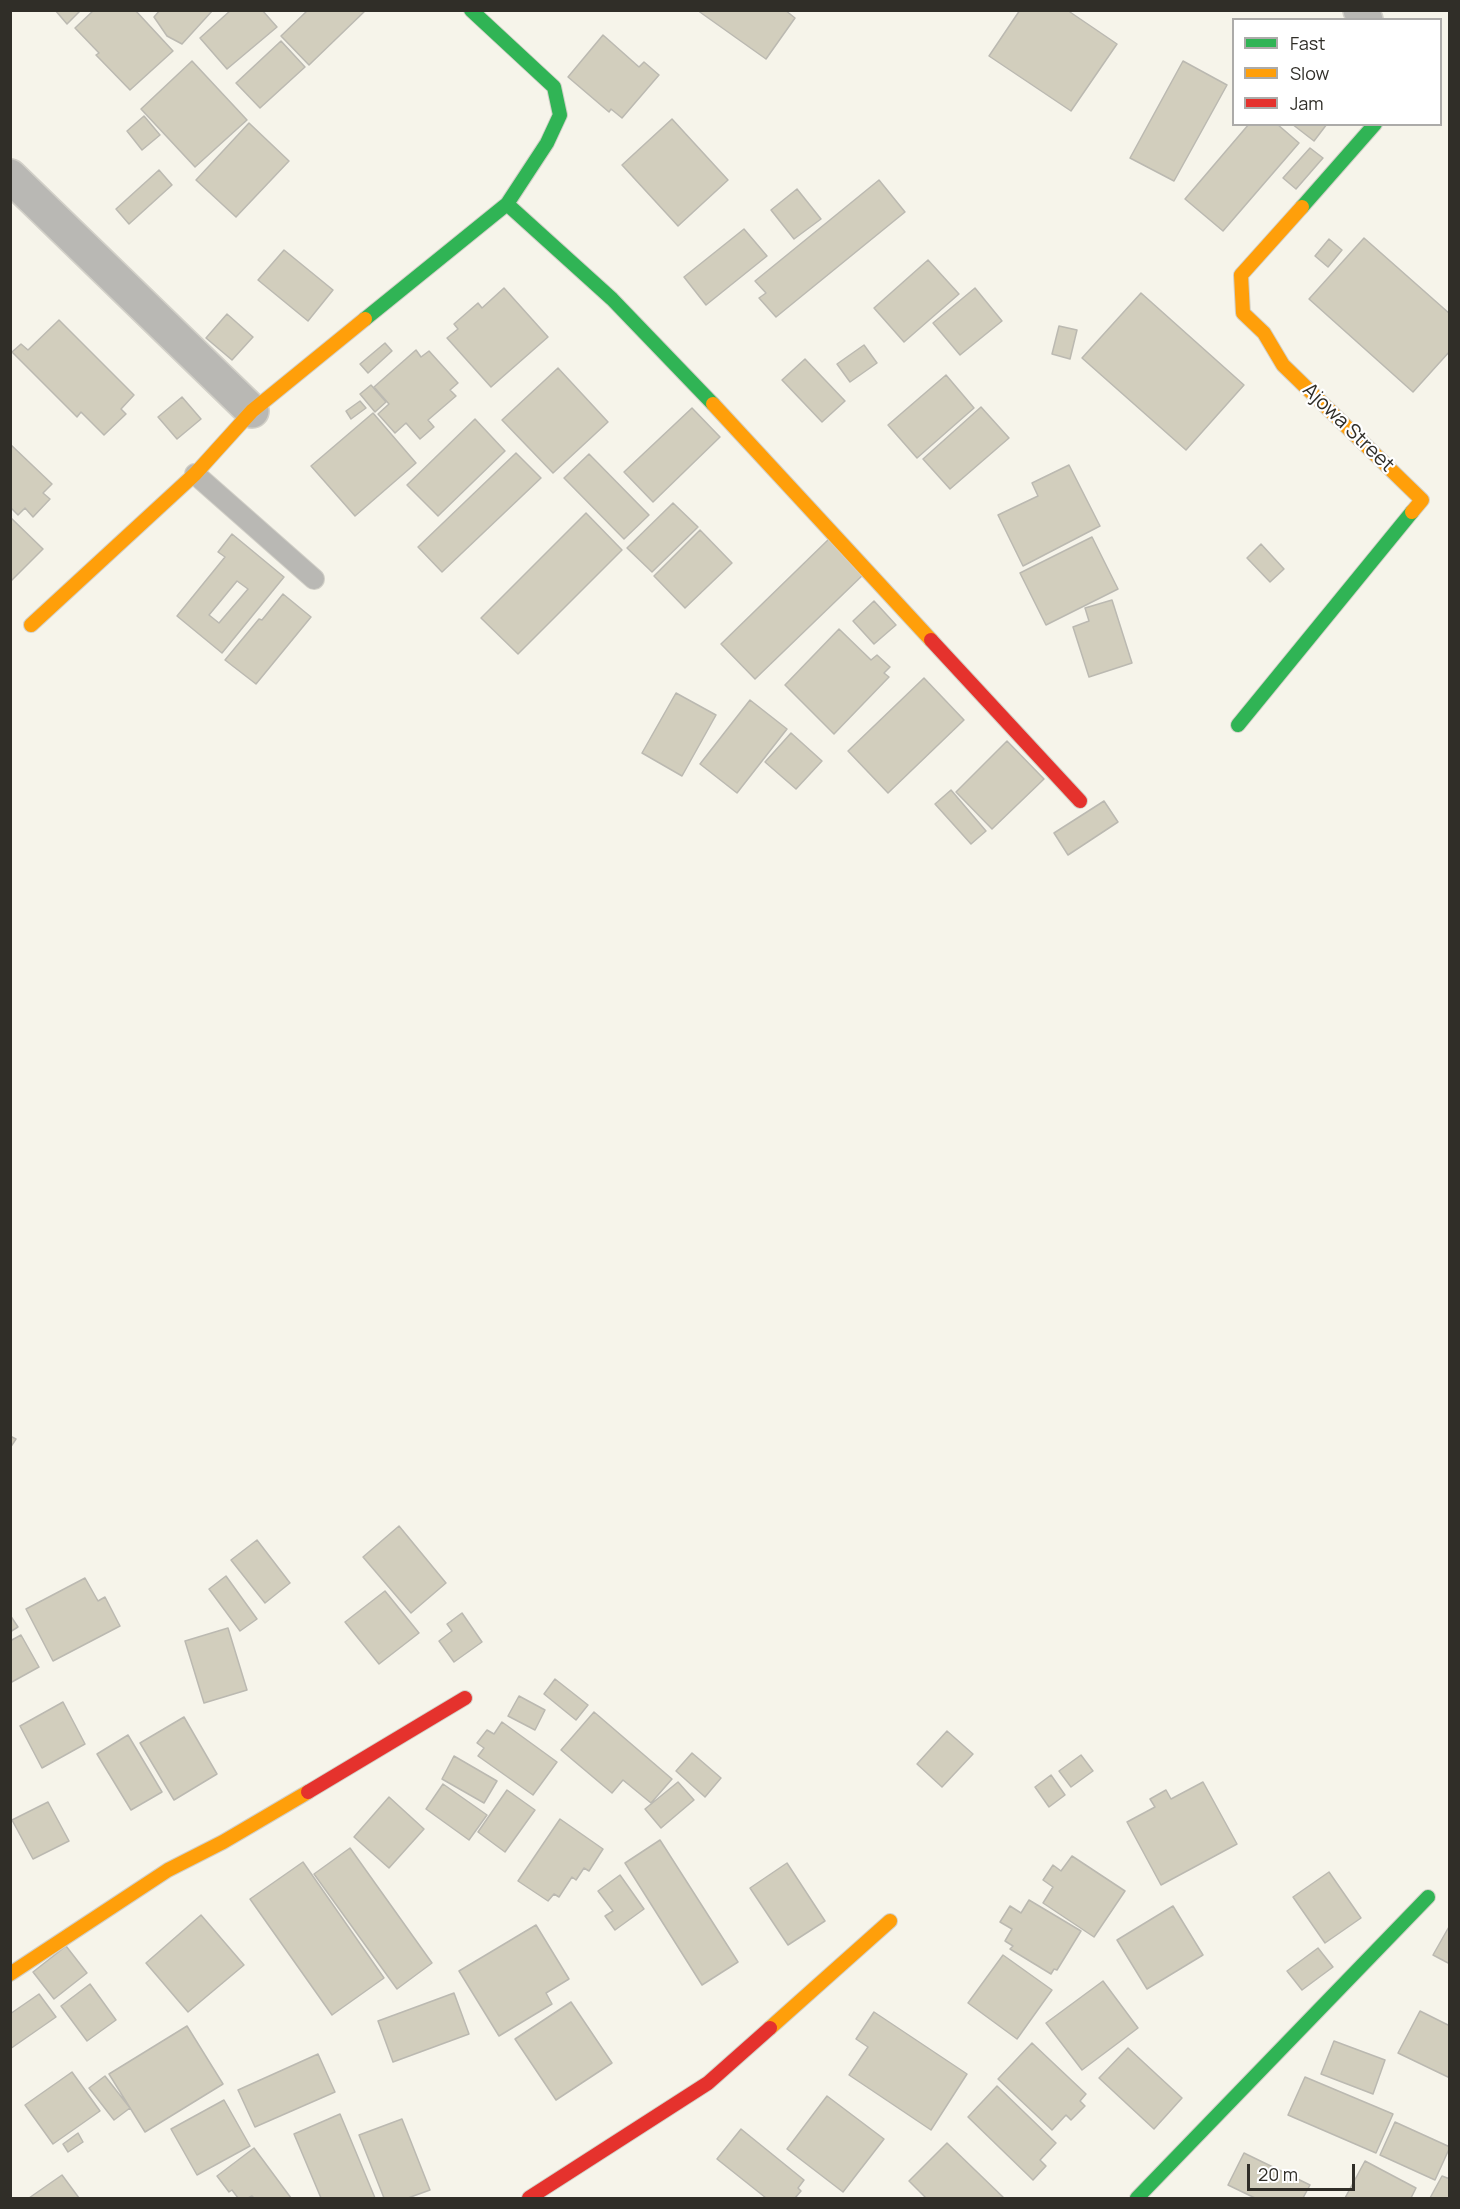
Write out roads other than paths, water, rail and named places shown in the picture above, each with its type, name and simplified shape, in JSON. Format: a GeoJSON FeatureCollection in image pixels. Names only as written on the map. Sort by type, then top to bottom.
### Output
{"type":"FeatureCollection","features":[{"type":"Feature","properties":{"kind":"street"},"geometry":{"type":"LineString","coordinates":[[31,625],[195,474],[252,411],[507,204],[547,143],[560,115],[554,87],[471,10]]}},
{"type":"Feature","properties":{"kind":"street","name":"Ajowa Street"},"geometry":{"type":"LineString","coordinates":[[1238,725],[1422,500],[1283,365],[1264,333],[1243,313],[1241,275],[1373,126]]}},
{"type":"Feature","properties":{"kind":"street"},"geometry":{"type":"LineString","coordinates":[[10,176],[252,411]]}},
{"type":"Feature","properties":{"kind":"street"},"geometry":{"type":"LineString","coordinates":[[507,204],[612,299],[705,396],[1080,801]]}},
{"type":"Feature","properties":{"kind":"street"},"geometry":{"type":"LineString","coordinates":[[10,1974],[168,1870],[223,1842],[465,1698]]}},
{"type":"Feature","properties":{"kind":"street"},"geometry":{"type":"LineString","coordinates":[[1137,2199],[1428,1897]]}},
{"type":"Feature","properties":{"kind":"street"},"geometry":{"type":"LineString","coordinates":[[529,2199],[708,2083],[890,1921]]}},
{"type":"Feature","properties":{"kind":"lane"},"geometry":{"type":"LineString","coordinates":[[195,474],[314,579]]}}]}
